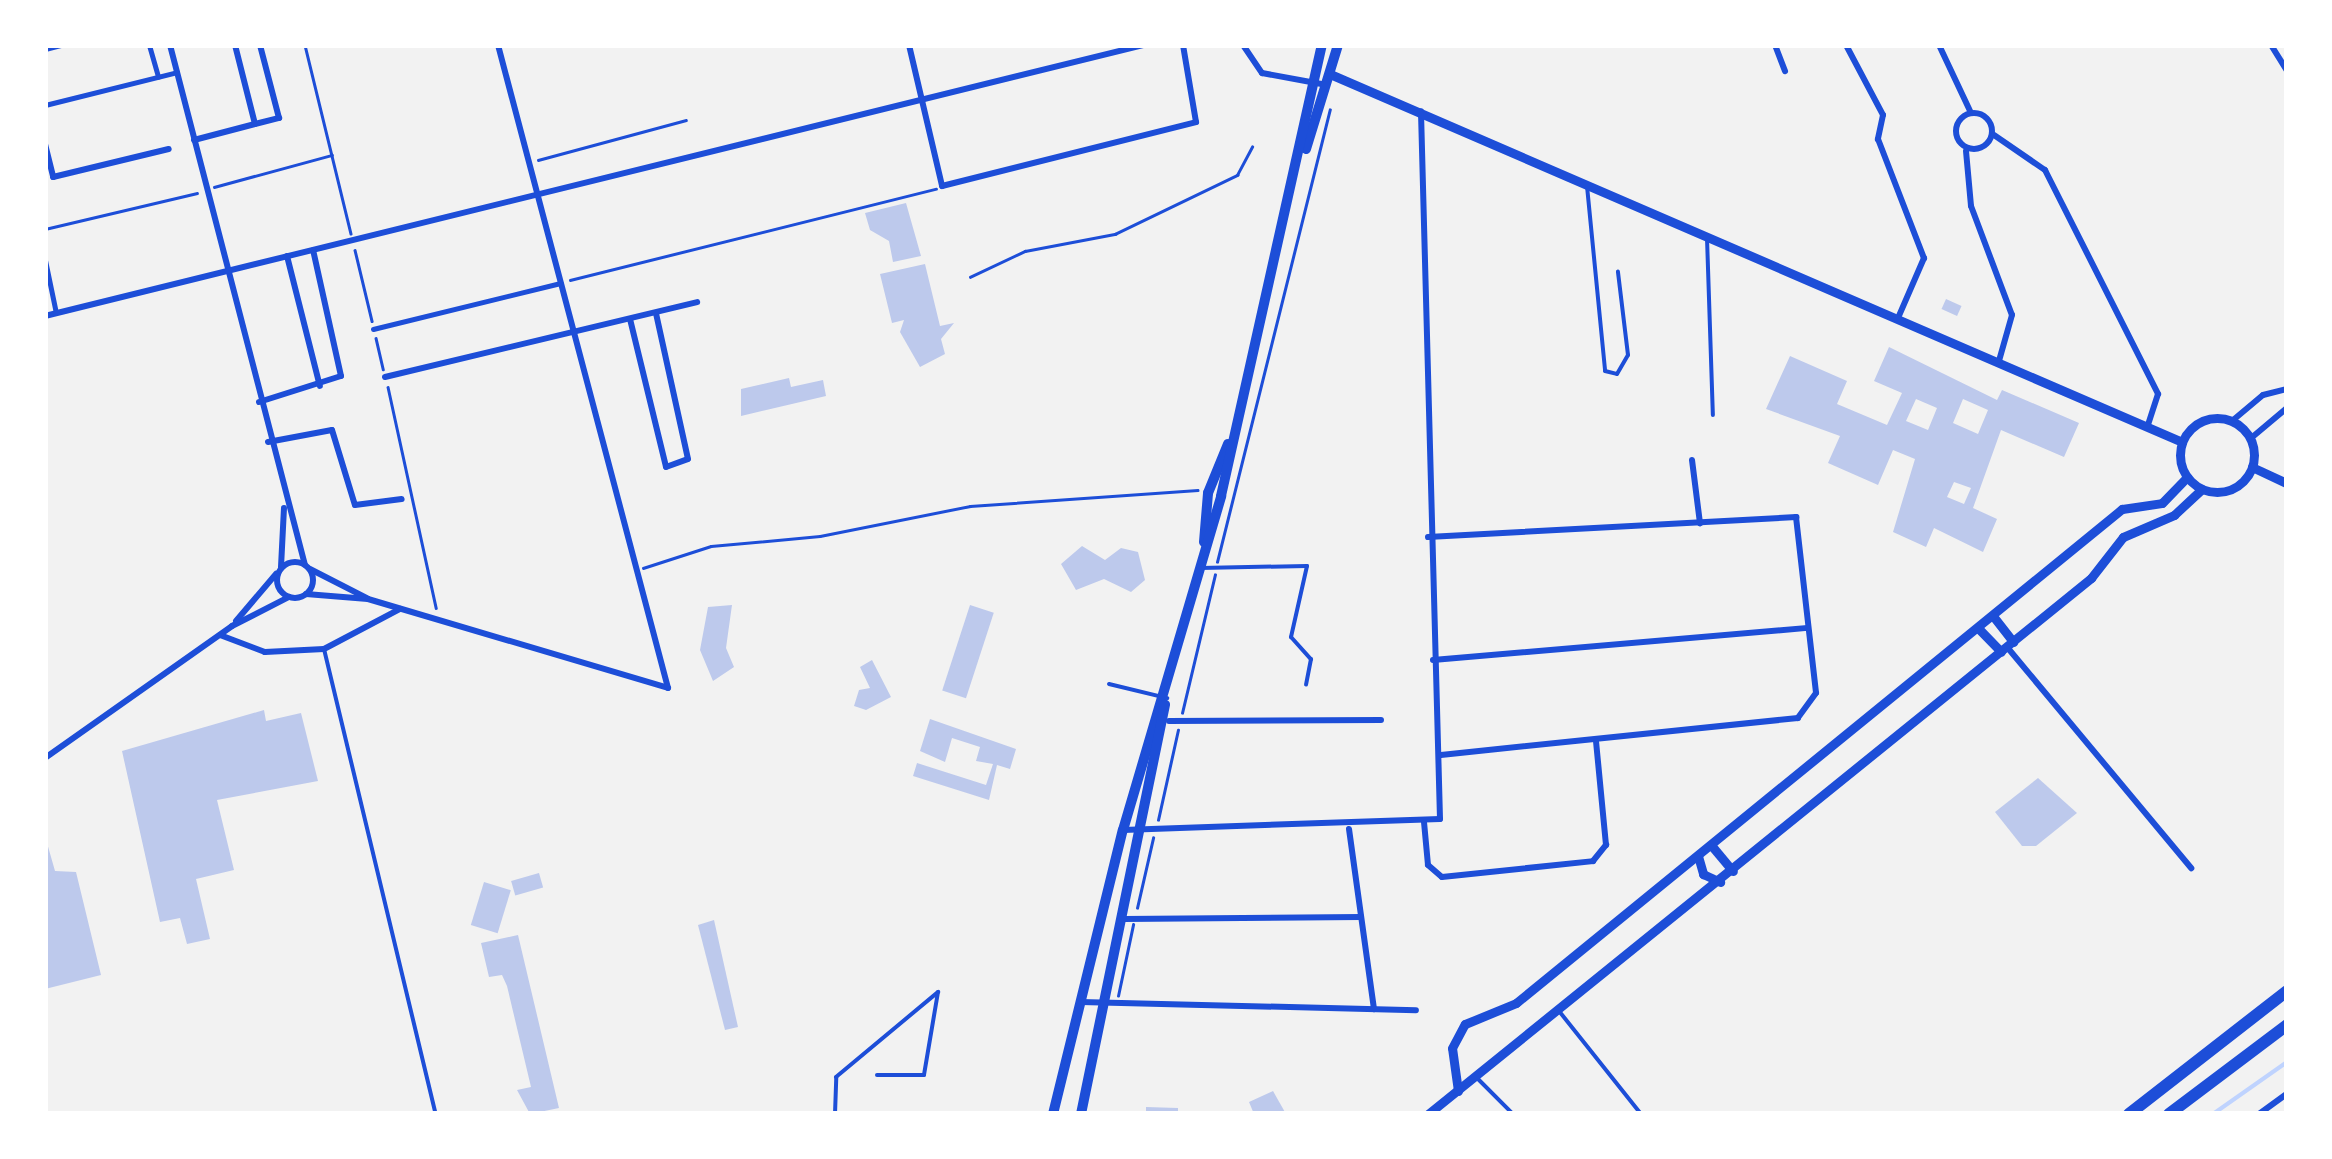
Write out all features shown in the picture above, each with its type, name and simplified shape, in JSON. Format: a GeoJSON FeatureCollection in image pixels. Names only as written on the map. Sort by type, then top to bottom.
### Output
{"type":"FeatureCollection","features":[{"type":"Feature","properties":{"kind":"highway"},"geometry":{"type":"LineString","coordinates":[[2129,1114],[2287,990]]}},
{"type":"Feature","properties":{"kind":"highway"},"geometry":{"type":"LineString","coordinates":[[2168,1114],[2287,1025]]}},
{"type":"Feature","properties":{"kind":"main road"},"geometry":{"type":"LineString","coordinates":[[1302,159],[1324,45]]}},
{"type":"Feature","properties":{"kind":"main road"},"geometry":{"type":"LineString","coordinates":[[1324,45],[1329,80]]}},
{"type":"Feature","properties":{"kind":"main road"},"geometry":{"type":"LineString","coordinates":[[1053,1114],[1123,830],[1166,702],[1204,542],[1208,493],[1228,443],[1302,159],[1338,45]]}},
{"type":"Feature","properties":{"kind":"main road"},"geometry":{"type":"LineString","coordinates":[[1315,77],[1329,80]]}},
{"type":"Feature","properties":{"kind":"main road"},"geometry":{"type":"LineString","coordinates":[[1081,1114],[1110,1009],[1174,723],[1166,702]]}},
{"type":"Feature","properties":{"kind":"street"},"geometry":{"type":"LineString","coordinates":[[45,49],[61,45]]}},
{"type":"Feature","properties":{"kind":"street"},"geometry":{"type":"LineString","coordinates":[[149,45],[158,77]]}},
{"type":"Feature","properties":{"kind":"street"},"geometry":{"type":"LineString","coordinates":[[170,45],[284,507],[308,567],[306,594]]}},
{"type":"Feature","properties":{"kind":"street"},"geometry":{"type":"LineString","coordinates":[[235,45],[255,124]]}},
{"type":"Feature","properties":{"kind":"street"},"geometry":{"type":"LineString","coordinates":[[194,140],[278,118],[260,45]]}},
{"type":"Feature","properties":{"kind":"street"},"geometry":{"type":"LineString","coordinates":[[232,626],[279,570],[308,567],[368,599],[668,688],[571,333],[498,45]]}},
{"type":"Feature","properties":{"kind":"street"},"geometry":{"type":"LineString","coordinates":[[909,45],[942,186],[1196,122],[1183,45]]}},
{"type":"Feature","properties":{"kind":"street"},"geometry":{"type":"LineString","coordinates":[[45,316],[1142,45]]}},
{"type":"Feature","properties":{"kind":"street"},"geometry":{"type":"LineString","coordinates":[[1243,45],[1262,72],[1315,77]]}},
{"type":"Feature","properties":{"kind":"street"},"geometry":{"type":"LineString","coordinates":[[1774,45],[1785,71]]}},
{"type":"Feature","properties":{"kind":"street"},"geometry":{"type":"LineString","coordinates":[[1846,45],[1883,115],[1878,139],[1924,258],[1898,318]]}},
{"type":"Feature","properties":{"kind":"street"},"geometry":{"type":"LineString","coordinates":[[1940,45],[1970,111],[1994,135],[2044,170],[2158,394],[2148,425]]}},
{"type":"Feature","properties":{"kind":"street"},"geometry":{"type":"LineString","coordinates":[[2271,45],[2287,71]]}},
{"type":"Feature","properties":{"kind":"street"},"geometry":{"type":"LineString","coordinates":[[45,105],[177,72]]}},
{"type":"Feature","properties":{"kind":"street"},"geometry":{"type":"LineString","coordinates":[[1329,80],[1422,110],[2182,442]]}},
{"type":"Feature","properties":{"kind":"street"},"geometry":{"type":"LineString","coordinates":[[1123,830],[1150,833],[1348,829],[1440,820],[1441,755],[1428,537],[1422,110]]}},
{"type":"Feature","properties":{"kind":"street"},"geometry":{"type":"LineString","coordinates":[[1970,111],[1956,125],[1966,151],[1972,206],[2012,315],[1999,361]]}},
{"type":"Feature","properties":{"kind":"street"},"geometry":{"type":"LineString","coordinates":[[1966,151],[1994,135]]}},
{"type":"Feature","properties":{"kind":"street"},"geometry":{"type":"LineString","coordinates":[[45,144],[53,177],[169,149]]}},
{"type":"Feature","properties":{"kind":"street"},"geometry":{"type":"LineString","coordinates":[[259,402],[320,386],[342,370],[313,250]]}},
{"type":"Feature","properties":{"kind":"street"},"geometry":{"type":"LineString","coordinates":[[287,256],[320,386]]}},
{"type":"Feature","properties":{"kind":"street"},"geometry":{"type":"LineString","coordinates":[[45,260],[56,313]]}},
{"type":"Feature","properties":{"kind":"street"},"geometry":{"type":"LineString","coordinates":[[374,329],[560,284]]}},
{"type":"Feature","properties":{"kind":"street"},"geometry":{"type":"LineString","coordinates":[[385,377],[697,302]]}},
{"type":"Feature","properties":{"kind":"street"},"geometry":{"type":"LineString","coordinates":[[630,319],[666,467],[688,459],[656,313]]}},
{"type":"Feature","properties":{"kind":"street"},"geometry":{"type":"LineString","coordinates":[[2232,421],[2263,394],[2287,389]]}},
{"type":"Feature","properties":{"kind":"street"},"geometry":{"type":"LineString","coordinates":[[2250,439],[2287,408]]}},
{"type":"Feature","properties":{"kind":"street"},"geometry":{"type":"LineString","coordinates":[[2182,442],[2208,419],[2232,421],[2250,439],[2252,467]]}},
{"type":"Feature","properties":{"kind":"street"},"geometry":{"type":"LineString","coordinates":[[268,442],[332,430],[355,505],[402,499]]}},
{"type":"Feature","properties":{"kind":"street"},"geometry":{"type":"LineString","coordinates":[[2182,442],[2187,477],[2202,489],[2226,491],[2252,467]]}},
{"type":"Feature","properties":{"kind":"street"},"geometry":{"type":"LineString","coordinates":[[1692,460],[1700,523]]}},
{"type":"Feature","properties":{"kind":"street"},"geometry":{"type":"LineString","coordinates":[[2252,467],[2287,483]]}},
{"type":"Feature","properties":{"kind":"street"},"geometry":{"type":"LineString","coordinates":[[1458,1092],[1454,1036],[1466,1024],[1516,1004],[2122,509],[2162,503],[2187,477]]}},
{"type":"Feature","properties":{"kind":"street"},"geometry":{"type":"LineString","coordinates":[[1428,1114],[1720,882],[2091,578],[2123,537],[2174,515],[2202,489]]}},
{"type":"Feature","properties":{"kind":"street"},"geometry":{"type":"LineString","coordinates":[[284,507],[279,570],[290,598]]}},
{"type":"Feature","properties":{"kind":"street"},"geometry":{"type":"LineString","coordinates":[[1428,537],[1796,517],[1815,702],[1798,718],[1441,755]]}},
{"type":"Feature","properties":{"kind":"street"},"geometry":{"type":"LineString","coordinates":[[45,758],[232,626],[306,594],[368,599]]}},
{"type":"Feature","properties":{"kind":"street"},"geometry":{"type":"LineString","coordinates":[[220,635],[265,652],[324,649],[400,609]]}},
{"type":"Feature","properties":{"kind":"street"},"geometry":{"type":"LineString","coordinates":[[1993,616],[2007,647],[2190,868]]}},
{"type":"Feature","properties":{"kind":"street"},"geometry":{"type":"LineString","coordinates":[[1434,660],[1808,628]]}},
{"type":"Feature","properties":{"kind":"street"},"geometry":{"type":"LineString","coordinates":[[1978,628],[2007,647]]}},
{"type":"Feature","properties":{"kind":"street"},"geometry":{"type":"LineString","coordinates":[[1174,723],[1381,720]]}},
{"type":"Feature","properties":{"kind":"street"},"geometry":{"type":"LineString","coordinates":[[1424,822],[1428,865],[1442,877],[1603,856],[1596,740]]}},
{"type":"Feature","properties":{"kind":"street"},"geometry":{"type":"LineString","coordinates":[[1348,829],[1374,1009]]}},
{"type":"Feature","properties":{"kind":"street"},"geometry":{"type":"LineString","coordinates":[[1712,845],[1733,871]]}},
{"type":"Feature","properties":{"kind":"street"},"geometry":{"type":"LineString","coordinates":[[1698,856],[1703,874],[1720,882]]}},
{"type":"Feature","properties":{"kind":"street"},"geometry":{"type":"LineString","coordinates":[[1129,920],[1362,917]]}},
{"type":"Feature","properties":{"kind":"street"},"geometry":{"type":"LineString","coordinates":[[1080,1002],[1110,1009],[1416,1010]]}},
{"type":"Feature","properties":{"kind":"street"},"geometry":{"type":"LineString","coordinates":[[1458,1064],[1491,1067]]}},
{"type":"Feature","properties":{"kind":"street"},"geometry":{"type":"LineString","coordinates":[[1458,1064],[1477,1078]]}},
{"type":"Feature","properties":{"kind":"street"},"geometry":{"type":"LineString","coordinates":[[2259,1114],[2287,1094]]}},
{"type":"Feature","properties":{"kind":"lane"},"geometry":{"type":"LineString","coordinates":[[1589,182],[1605,370],[1617,374],[1628,355],[1618,272]]}},
{"type":"Feature","properties":{"kind":"lane"},"geometry":{"type":"LineString","coordinates":[[1708,234],[1713,415]]}},
{"type":"Feature","properties":{"kind":"lane"},"geometry":{"type":"LineString","coordinates":[[1198,568],[1307,566],[1291,637],[1311,659],[1306,685]]}},
{"type":"Feature","properties":{"kind":"lane"},"geometry":{"type":"LineString","coordinates":[[324,649],[436,1114]]}},
{"type":"Feature","properties":{"kind":"lane"},"geometry":{"type":"LineString","coordinates":[[1109,684],[1166,702]]}},
{"type":"Feature","properties":{"kind":"lane"},"geometry":{"type":"LineString","coordinates":[[836,1114],[836,1078],[938,992],[924,1074],[877,1075]]}},
{"type":"Feature","properties":{"kind":"lane"},"geometry":{"type":"LineString","coordinates":[[1559,1011],[1641,1114]]}},
{"type":"Feature","properties":{"kind":"lane"},"geometry":{"type":"LineString","coordinates":[[1477,1078],[1504,1096],[1513,1114]]}},
{"type":"Feature","properties":{"kind":"path"},"geometry":{"type":"LineString","coordinates":[[305,45],[434,586],[432,618]]}},
{"type":"Feature","properties":{"kind":"path"},"geometry":{"type":"LineString","coordinates":[[1110,1009],[1174,723],[1333,98]]}},
{"type":"Feature","properties":{"kind":"path"},"geometry":{"type":"LineString","coordinates":[[528,162],[686,120]]}},
{"type":"Feature","properties":{"kind":"path"},"geometry":{"type":"LineString","coordinates":[[970,277],[1025,251],[1114,234],[1238,175],[1252,147]]}},
{"type":"Feature","properties":{"kind":"path"},"geometry":{"type":"LineString","coordinates":[[45,229],[334,155]]}},
{"type":"Feature","properties":{"kind":"path"},"geometry":{"type":"LineString","coordinates":[[560,284],[942,186]]}},
{"type":"Feature","properties":{"kind":"path"},"geometry":{"type":"LineString","coordinates":[[641,569],[711,546],[848,532],[970,506],[1203,492]]}},
{"type":"Feature","properties":{"kind":"building"},"geometry":{"type":"Polygon","coordinates":[[[906,203],[921,256],[893,262],[889,241],[870,230],[865,213],[906,203]]]}},
{"type":"Feature","properties":{"kind":"building"},"geometry":{"type":"Polygon","coordinates":[[[925,264],[940,326],[954,323],[941,339],[945,354],[920,367],[900,332],[904,320],[892,323],[880,274],[925,264]]]}},
{"type":"Feature","properties":{"kind":"building"},"geometry":{"type":"Polygon","coordinates":[[[1946,299],[1962,306],[1957,316],[1942,309],[1946,299]]]}},
{"type":"Feature","properties":{"kind":"building"},"geometry":{"type":"Polygon","coordinates":[[[1889,347],[1997,400],[2002,390],[2079,423],[2064,457],[2001,430],[1973,508],[1997,519],[1983,552],[1934,528],[1926,547],[1893,532],[1915,459],[1893,450],[1878,485],[1828,463],[1840,436],[1766,409],[1790,356],[1847,381],[1837,404],[1887,425],[1902,393],[1874,381],[1889,347]],[[1916,399],[1906,421],[1928,430],[1937,408],[1916,399]],[[1963,399],[1953,423],[1978,434],[1988,410],[1963,399]],[[1954,482],[1947,497],[1964,504],[1971,488],[1954,482]]]}},
{"type":"Feature","properties":{"kind":"building"},"geometry":{"type":"Polygon","coordinates":[[[789,378],[791,387],[823,380],[826,396],[741,416],[741,389],[789,378]]]}},
{"type":"Feature","properties":{"kind":"building"},"geometry":{"type":"Polygon","coordinates":[[[1082,546],[1105,560],[1121,548],[1138,552],[1145,580],[1131,592],[1104,579],[1076,590],[1061,564],[1082,546]]]}},
{"type":"Feature","properties":{"kind":"building"},"geometry":{"type":"Polygon","coordinates":[[[732,605],[726,648],[734,667],[713,681],[700,650],[708,607],[732,605]]]}},
{"type":"Feature","properties":{"kind":"building"},"geometry":{"type":"Polygon","coordinates":[[[970,605],[994,613],[966,698],[942,691],[970,605]]]}},
{"type":"Feature","properties":{"kind":"building"},"geometry":{"type":"Polygon","coordinates":[[[872,660],[891,697],[866,710],[854,706],[859,690],[870,688],[860,667],[872,660]]]}},
{"type":"Feature","properties":{"kind":"building"},"geometry":{"type":"Polygon","coordinates":[[[264,710],[266,721],[301,713],[318,781],[217,800],[234,870],[196,879],[210,939],[187,944],[180,918],[160,922],[122,751],[264,710]]]}},
{"type":"Feature","properties":{"kind":"building"},"geometry":{"type":"Polygon","coordinates":[[[930,719],[1016,749],[1010,769],[997,765],[989,800],[913,776],[917,763],[986,785],[993,764],[976,761],[980,747],[952,738],[945,762],[920,751],[930,719]]]}},
{"type":"Feature","properties":{"kind":"building"},"geometry":{"type":"Polygon","coordinates":[[[2038,778],[2077,813],[2036,846],[2022,846],[1995,812],[2038,778]]]}},
{"type":"Feature","properties":{"kind":"building"},"geometry":{"type":"Polygon","coordinates":[[[45,836],[55,871],[76,872],[101,975],[45,989],[45,836]]]}},
{"type":"Feature","properties":{"kind":"building"},"geometry":{"type":"Polygon","coordinates":[[[539,873],[543,887],[515,895],[511,881],[539,873]]]}},
{"type":"Feature","properties":{"kind":"building"},"geometry":{"type":"Polygon","coordinates":[[[484,882],[511,890],[498,933],[471,925],[484,882]]]}},
{"type":"Feature","properties":{"kind":"building"},"geometry":{"type":"Polygon","coordinates":[[[714,920],[738,1027],[725,1030],[698,925],[714,920]]]}},
{"type":"Feature","properties":{"kind":"building"},"geometry":{"type":"Polygon","coordinates":[[[518,935],[559,1108],[530,1114],[517,1090],[531,1087],[507,986],[502,975],[489,977],[481,943],[518,935]]]}},
{"type":"Feature","properties":{"kind":"building"},"geometry":{"type":"Polygon","coordinates":[[[1273,1091],[1286,1114],[1254,1114],[1249,1102],[1273,1091]]]}},
{"type":"Feature","properties":{"kind":"building"},"geometry":{"type":"Polygon","coordinates":[[[1146,1107],[1178,1108],[1178,1114],[1146,1114],[1146,1107]]]}},
{"type":"Feature","properties":{"kind":"waterway"},"geometry":{"type":"LineString","coordinates":[[2213,1114],[2287,1062]]}}]}
